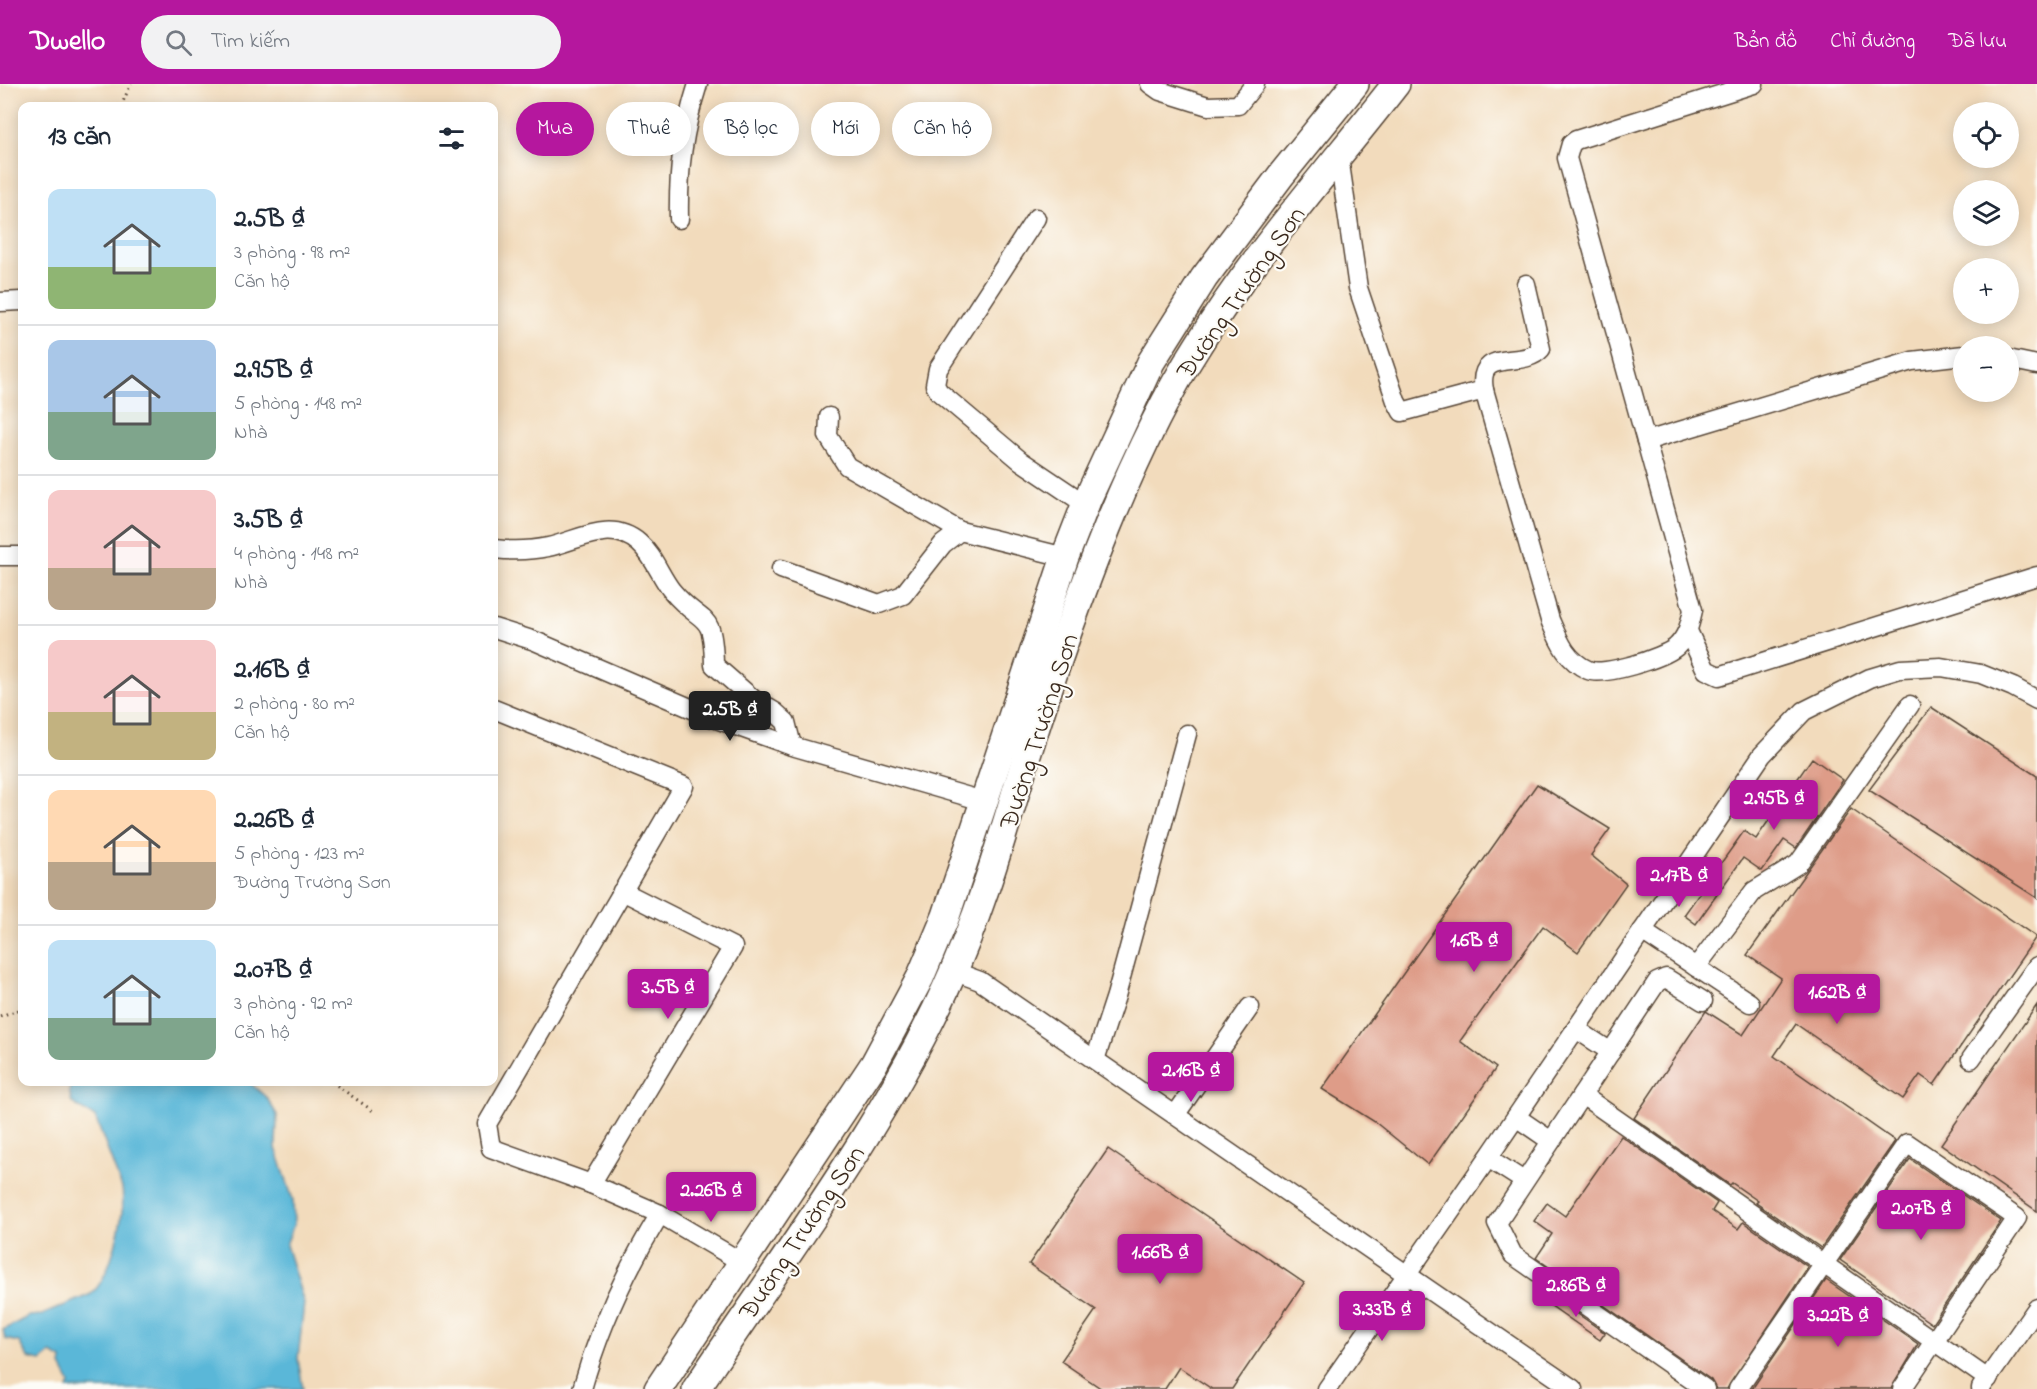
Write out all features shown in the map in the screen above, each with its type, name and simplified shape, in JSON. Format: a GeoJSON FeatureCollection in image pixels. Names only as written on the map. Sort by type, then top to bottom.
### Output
{"type":"FeatureCollection","features":[{"type":"Feature","properties":{"kind":"highway","name":"Đường Trường Sơn"},"geometry":{"type":"LineString","coordinates":[[658,1389],[874,1064],[920,978],[946,916],[1065,557],[1132,401],[1179,315],[1282,174],[1355,84]]}},
{"type":"Feature","properties":{"kind":"highway","name":"Đường Trường Sơn"},"geometry":{"type":"LineString","coordinates":[[696,1389],[860,1147],[903,1074],[953,971],[977,917],[1036,729],[1107,530],[1132,473],[1195,349],[1269,245],[1396,84]]}},
{"type":"Feature","properties":{"kind":"street"},"geometry":{"type":"LineString","coordinates":[[679,219],[678,171],[686,122],[698,84]]}},
{"type":"Feature","properties":{"kind":"street"},"geometry":{"type":"LineString","coordinates":[[1150,84],[1160,91],[1208,106],[1238,105],[1255,84]]}},
{"type":"Feature","properties":{"kind":"street"},"geometry":{"type":"LineString","coordinates":[[1526,284],[1542,349],[1515,361],[1502,360],[1491,364],[1483,377],[1484,390],[1550,620],[1561,648],[1573,660],[1590,671],[1620,668],[1649,660],[1676,647],[1688,631],[1693,610],[1567,158],[1568,151],[1576,140],[1754,84]]}},
{"type":"Feature","properties":{"kind":"street"},"geometry":{"type":"LineString","coordinates":[[1339,157],[1358,288],[1370,328],[1402,412],[1484,390]]}},
{"type":"Feature","properties":{"kind":"street"},"geometry":{"type":"LineString","coordinates":[[1036,218],[938,369],[934,385],[939,392],[1021,461],[1086,504]]}},
{"type":"Feature","properties":{"kind":"street"},"geometry":{"type":"LineString","coordinates":[[0,302],[18,302]]}},
{"type":"Feature","properties":{"kind":"street"},"geometry":{"type":"LineString","coordinates":[[1646,441],[1912,361],[1953,356]]}},
{"type":"Feature","properties":{"kind":"street"},"geometry":{"type":"LineString","coordinates":[[2019,362],[2037,366]]}},
{"type":"Feature","properties":{"kind":"street"},"geometry":{"type":"LineString","coordinates":[[829,417],[828,436],[846,466],[960,531],[1065,557]]}},
{"type":"Feature","properties":{"kind":"street"},"geometry":{"type":"LineString","coordinates":[[498,549],[522,551],[536,549],[604,531],[626,535],[637,541],[672,591],[706,619],[711,628],[714,665],[753,699],[776,712],[786,722],[792,746]]}},
{"type":"Feature","properties":{"kind":"street"},"geometry":{"type":"LineString","coordinates":[[781,568],[879,604],[903,595],[943,544],[960,531]]}},
{"type":"Feature","properties":{"kind":"street"},"geometry":{"type":"LineString","coordinates":[[0,556],[18,556]]}},
{"type":"Feature","properties":{"kind":"street"},"geometry":{"type":"LineString","coordinates":[[1688,631],[1706,670],[1719,676],[2037,576]]}},
{"type":"Feature","properties":{"kind":"street"},"geometry":{"type":"LineString","coordinates":[[498,629],[535,641],[711,717],[792,746],[983,801]]}},
{"type":"Feature","properties":{"kind":"street"},"geometry":{"type":"LineString","coordinates":[[1327,1389],[1488,1158],[1762,755],[1804,711],[1861,682],[1900,669],[1941,667],[1981,674],[2037,700]]}},
{"type":"Feature","properties":{"kind":"street"},"geometry":{"type":"LineString","coordinates":[[1696,967],[1754,891],[1798,864],[1910,705]]}},
{"type":"Feature","properties":{"kind":"street"},"geometry":{"type":"LineString","coordinates":[[498,711],[684,786],[487,1124],[491,1148],[591,1184],[660,1214],[743,1263]]}},
{"type":"Feature","properties":{"kind":"street"},"geometry":{"type":"LineString","coordinates":[[1095,1060],[1116,996],[1187,734]]}},
{"type":"Feature","properties":{"kind":"street"},"geometry":{"type":"LineString","coordinates":[[591,1184],[733,946],[622,891]]}},
{"type":"Feature","properties":{"kind":"street"},"geometry":{"type":"LineString","coordinates":[[1642,931],[1750,1003]]}},
{"type":"Feature","properties":{"kind":"street"},"geometry":{"type":"LineString","coordinates":[[1971,1059],[2037,966]]}},
{"type":"Feature","properties":{"kind":"street"},"geometry":{"type":"LineString","coordinates":[[953,971],[980,981],[1573,1389]]}},
{"type":"Feature","properties":{"kind":"street"},"geometry":{"type":"LineString","coordinates":[[1703,1001],[1666,978],[1658,982],[1497,1223],[1513,1255],[1705,1389]]}},
{"type":"Feature","properties":{"kind":"street"},"geometry":{"type":"LineString","coordinates":[[1176,1114],[1250,1007]]}},
{"type":"Feature","properties":{"kind":"street"},"geometry":{"type":"LineString","coordinates":[[1576,1029],[1611,1052]]}},
{"type":"Feature","properties":{"kind":"street"},"geometry":{"type":"LineString","coordinates":[[1582,1095],[1934,1342],[1984,1384],[2037,1308]]}},
{"type":"Feature","properties":{"kind":"street"},"geometry":{"type":"LineString","coordinates":[[1516,1117],[1551,1141]]}},
{"type":"Feature","properties":{"kind":"street"},"geometry":{"type":"LineString","coordinates":[[1738,1389],[1906,1143],[2017,1218],[1902,1389]]}},
{"type":"Feature","properties":{"kind":"street"},"geometry":{"type":"LineString","coordinates":[[1488,1158],[1524,1181]]}},
{"type":"Feature","properties":{"kind":"street"},"geometry":{"type":"LineString","coordinates":[[582,1389],[592,1353],[644,1240],[660,1214]]}},
{"type":"Feature","properties":{"kind":"path"},"geometry":{"type":"LineString","coordinates":[[123,102],[131,84]]}},
{"type":"Feature","properties":{"kind":"path"},"geometry":{"type":"LineString","coordinates":[[0,1016],[18,1010]]}},
{"type":"Feature","properties":{"kind":"path"},"geometry":{"type":"LineString","coordinates":[[338,1086],[373,1111]]}},
{"type":"Feature","properties":{"kind":"water"},"geometry":{"type":"Polygon","coordinates":[[[72,1086],[254,1086],[267,1098],[277,1115],[276,1148],[293,1200],[294,1224],[286,1245],[304,1303],[298,1359],[303,1389],[68,1389],[70,1383],[61,1366],[62,1359],[51,1353],[41,1361],[28,1358],[19,1342],[5,1339],[3,1330],[29,1316],[42,1315],[91,1294],[105,1274],[116,1244],[122,1213],[122,1188],[95,1117],[72,1103],[69,1090],[72,1086]]]}},
{"type":"Feature","properties":{"kind":"building"},"geometry":{"type":"Polygon","coordinates":[[[1931,707],[2037,776],[2037,898],[1869,790],[1931,707]]]}},
{"type":"Feature","properties":{"kind":"building"},"geometry":{"type":"Polygon","coordinates":[[[1812,758],[1843,780],[1796,848],[1784,840],[1762,871],[1743,858],[1696,924],[1684,915],[1744,831],[1756,839],[1812,758]]]}},
{"type":"Feature","properties":{"kind":"building"},"geometry":{"type":"Polygon","coordinates":[[[1537,784],[1610,829],[1591,855],[1626,884],[1578,952],[1543,926],[1460,1041],[1496,1068],[1428,1165],[1375,1122],[1322,1089],[1537,784]]]}},
{"type":"Feature","properties":{"kind":"building"},"geometry":{"type":"Polygon","coordinates":[[[1851,809],[2036,937],[1934,1085],[1920,1075],[1903,1099],[1796,1024],[1774,1056],[1895,1141],[1821,1248],[1756,1203],[1758,1201],[1732,1183],[1730,1185],[1634,1118],[1706,1011],[1743,1035],[1781,978],[1747,955],[1851,809]]]}},
{"type":"Feature","properties":{"kind":"building"},"geometry":{"type":"Polygon","coordinates":[[[2037,1005],[2037,1211],[1941,1144],[2037,1005]]]}},
{"type":"Feature","properties":{"kind":"building"},"geometry":{"type":"Polygon","coordinates":[[[1621,1136],[1717,1203],[1712,1211],[1738,1229],[1743,1222],[1808,1267],[1727,1389],[1716,1389],[1711,1380],[1536,1258],[1552,1234],[1534,1221],[1547,1203],[1565,1216],[1621,1136]]]}},
{"type":"Feature","properties":{"kind":"building"},"geometry":{"type":"Polygon","coordinates":[[[1108,1149],[1304,1283],[1232,1389],[1212,1389],[1179,1367],[1165,1389],[1102,1389],[1061,1361],[1096,1310],[1029,1264],[1108,1149]]]}},
{"type":"Feature","properties":{"kind":"building"},"geometry":{"type":"Polygon","coordinates":[[[1910,1159],[2001,1221],[1932,1324],[1840,1260],[1910,1159]]]}},
{"type":"Feature","properties":{"kind":"building"},"geometry":{"type":"Polygon","coordinates":[[[1826,1280],[1918,1344],[1891,1389],[1752,1389],[1826,1280]]]}},
{"type":"Feature","properties":{"kind":"building"},"geometry":{"type":"Polygon","coordinates":[[[1552,1296],[1605,1333],[1600,1340],[1547,1303],[1552,1296]]]}}]}
